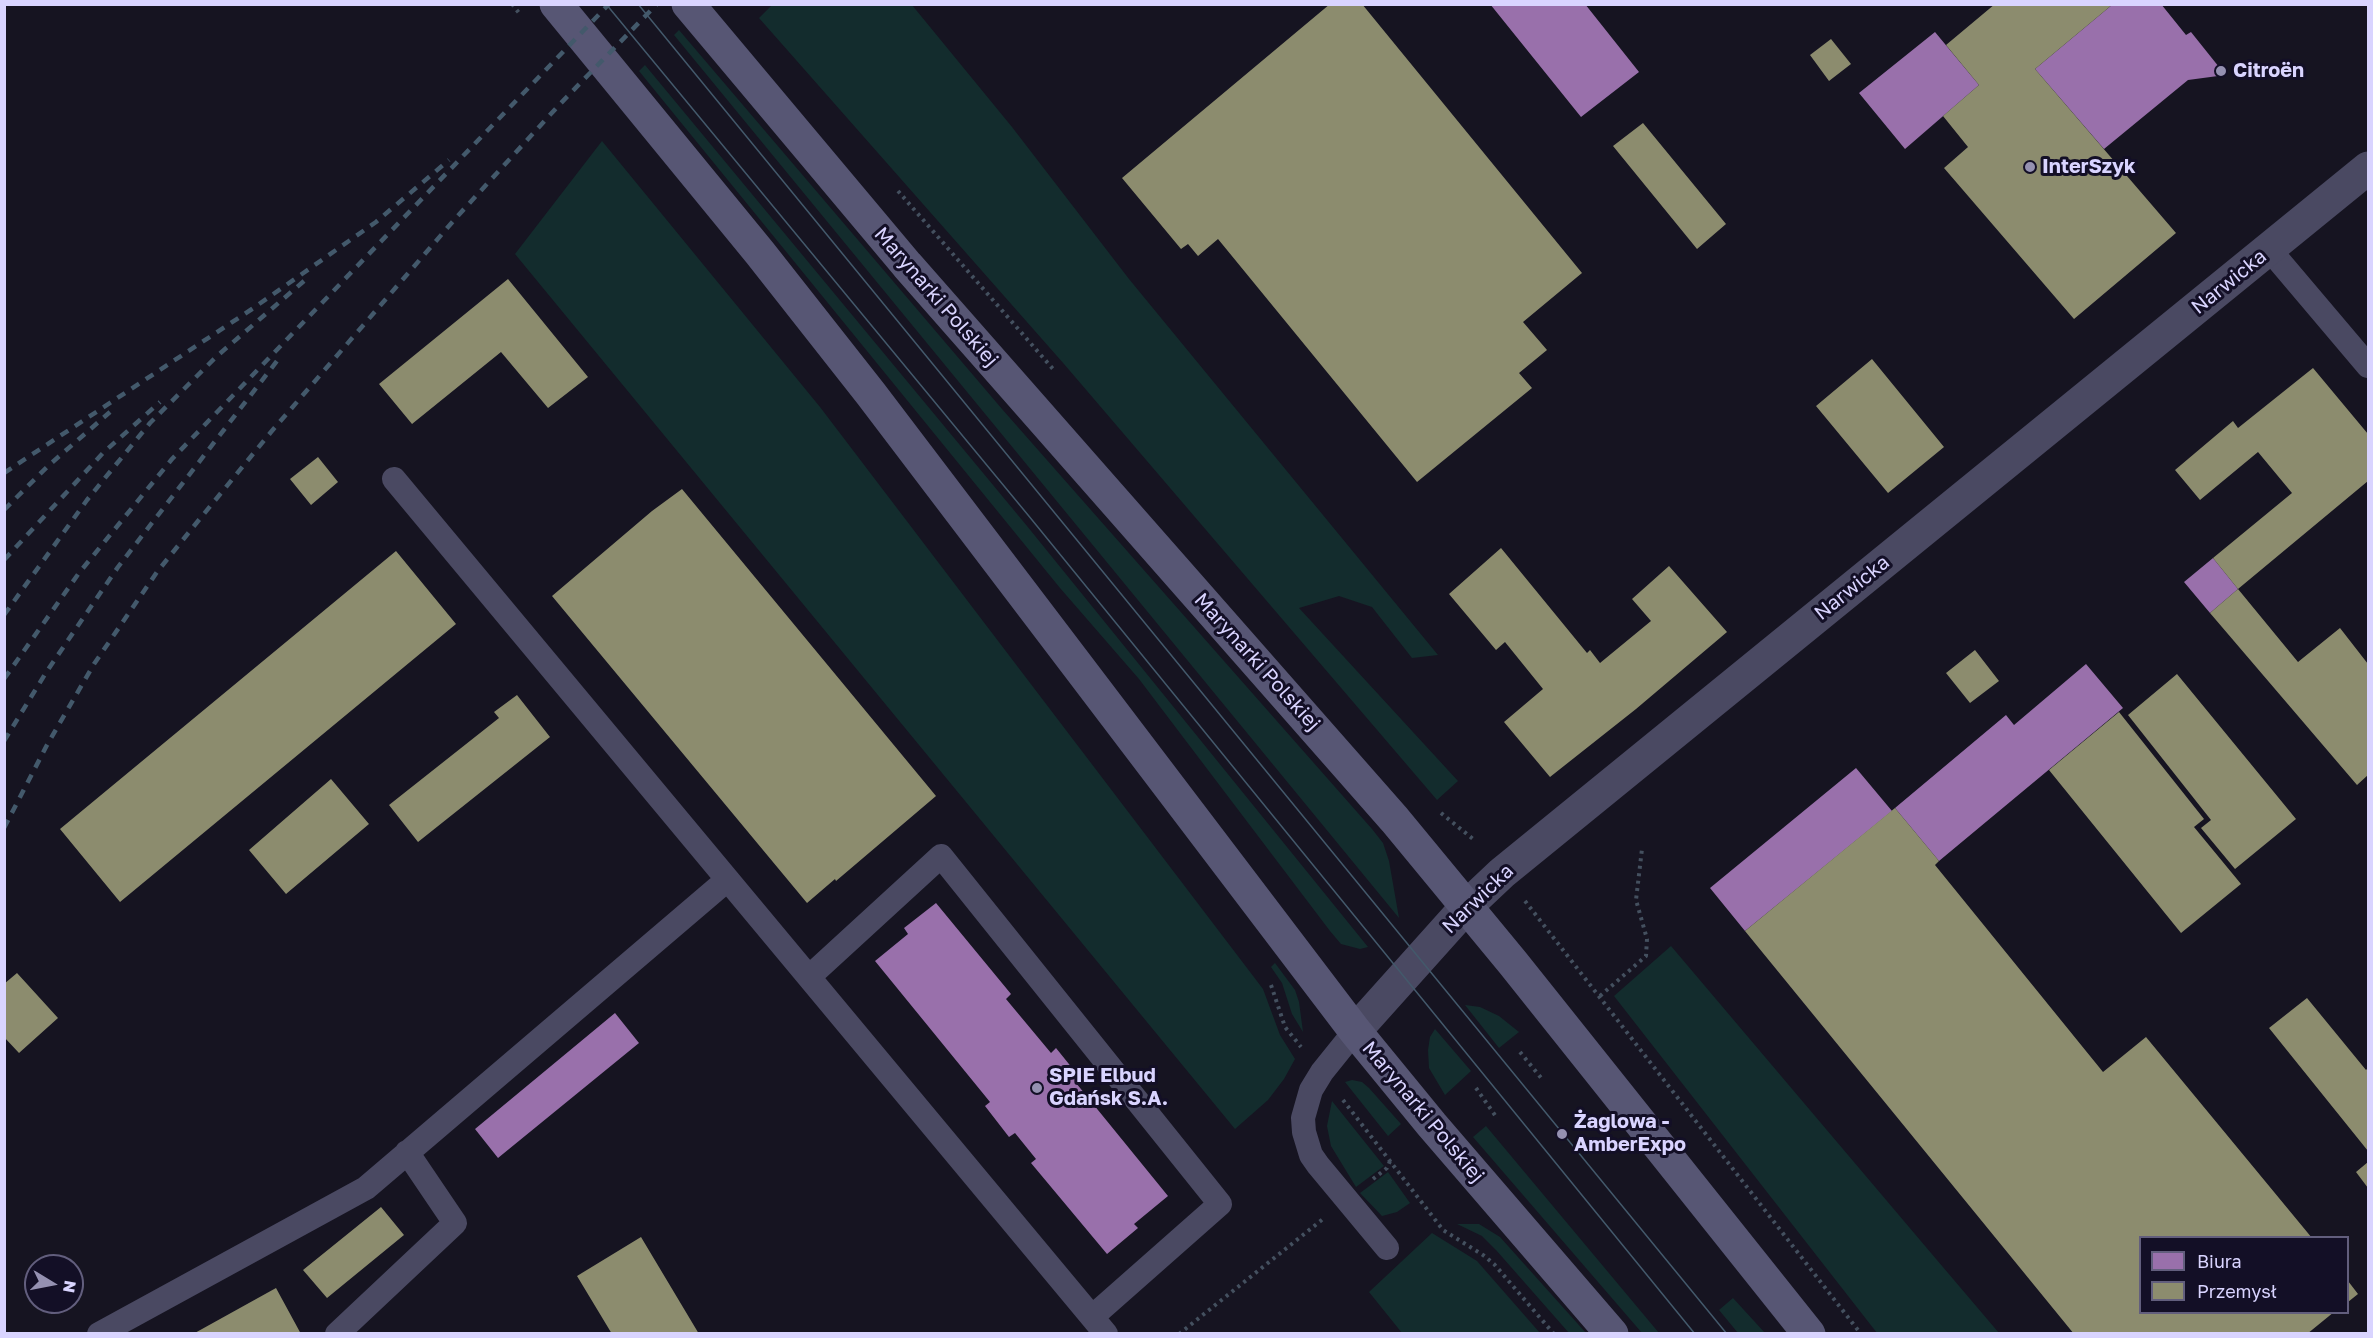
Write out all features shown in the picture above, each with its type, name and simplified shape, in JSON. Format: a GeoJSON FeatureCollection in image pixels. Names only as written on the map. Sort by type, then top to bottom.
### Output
{"type":"FeatureCollection","features":[{"type":"Feature","properties":{"kind":"main road","name":"Marynarki Polskiej"},"geometry":{"type":"LineString","coordinates":[[556,4],[760,253],[871,394],[1355,1031],[1432,1125],[1612,1334]]}},
{"type":"Feature","properties":{"kind":"main road","name":"Marynarki Polskiej"},"geometry":{"type":"LineString","coordinates":[[692,9],[907,265],[1330,745],[1467,906],[1809,1334]]}},
{"type":"Feature","properties":{"kind":"street","name":"Narwicka"},"geometry":{"type":"LineString","coordinates":[[1355,1031],[1467,906],[1502,873],[2059,422],[2368,168]]}},
{"type":"Feature","properties":{"kind":"lane"},"geometry":{"type":"LineString","coordinates":[[2269,249],[2368,366]]}},
{"type":"Feature","properties":{"kind":"lane"},"geometry":{"type":"LineString","coordinates":[[393,480],[808,977],[1099,1325],[1220,1204],[941,856],[808,977]]}},
{"type":"Feature","properties":{"kind":"lane"},"geometry":{"type":"LineString","coordinates":[[99,1334],[366,1188],[727,880]]}},
{"type":"Feature","properties":{"kind":"lane"},"geometry":{"type":"LineString","coordinates":[[1355,1031],[1322,1072],[1311,1090],[1304,1118],[1304,1132],[1311,1155],[1387,1248]]}},
{"type":"Feature","properties":{"kind":"lane"},"geometry":{"type":"LineString","coordinates":[[338,1334],[455,1222],[407,1152]]}},
{"type":"Feature","properties":{"kind":"path"},"geometry":{"type":"LineString","coordinates":[[512,4],[517,10]]}},
{"type":"Feature","properties":{"kind":"path"},"geometry":{"type":"LineString","coordinates":[[1600,996],[1646,956],[1647,939],[1636,900],[1642,849]]}},
{"type":"Feature","properties":{"kind":"path"},"geometry":{"type":"LineString","coordinates":[[1521,897],[1861,1334]]}},
{"type":"Feature","properties":{"kind":"path"},"geometry":{"type":"LineString","coordinates":[[1520,1052],[1542,1079]]}},
{"type":"Feature","properties":{"kind":"path"},"geometry":{"type":"LineString","coordinates":[[1476,1088],[1497,1118]]}},
{"type":"Feature","properties":{"kind":"path"},"geometry":{"type":"LineString","coordinates":[[1179,1334],[1387,1168],[1390,1160]]}},
{"type":"Feature","properties":{"kind":"green space"},"geometry":{"type":"Polygon","coordinates":[[[772,5],[912,5],[1012,127],[1129,279],[1438,655],[1412,658],[1372,607],[1339,596],[1299,608],[1458,781],[1437,800],[1064,364],[759,18],[772,5]]]}},
{"type":"Feature","properties":{"kind":"green space"},"geometry":{"type":"Polygon","coordinates":[[[679,30],[1002,409],[1372,829],[1383,843],[1389,861],[1399,918],[674,35],[679,30]]]}},
{"type":"Feature","properties":{"kind":"green space"},"geometry":{"type":"Polygon","coordinates":[[[645,65],[1027,526],[1368,947],[1360,949],[1341,944],[1330,931],[1139,679],[1060,588],[639,71],[645,65]]]}},
{"type":"Feature","properties":{"kind":"green space"},"geometry":{"type":"Polygon","coordinates":[[[602,141],[820,407],[1263,989],[1280,1035],[1295,1059],[1284,1079],[1268,1100],[1235,1129],[515,254],[602,141]]]}},
{"type":"Feature","properties":{"kind":"green space"},"geometry":{"type":"Polygon","coordinates":[[[1671,946],[1999,1333],[1877,1333],[1614,996],[1671,946]]]}},
{"type":"Feature","properties":{"kind":"green space"},"geometry":{"type":"Polygon","coordinates":[[[1275,963],[1295,990],[1303,1032],[1292,1014],[1282,983],[1271,967],[1275,963]]]}},
{"type":"Feature","properties":{"kind":"green space"},"geometry":{"type":"Polygon","coordinates":[[[1465,1005],[1480,1007],[1499,1016],[1519,1032],[1499,1048],[1465,1005]]]}},
{"type":"Feature","properties":{"kind":"green space"},"geometry":{"type":"Polygon","coordinates":[[[1435,1029],[1471,1071],[1445,1095],[1429,1068],[1430,1037],[1435,1029]]]}},
{"type":"Feature","properties":{"kind":"green space"},"geometry":{"type":"Polygon","coordinates":[[[1352,1080],[1362,1082],[1369,1088],[1401,1124],[1388,1136],[1345,1082],[1352,1080]]]}},
{"type":"Feature","properties":{"kind":"green space"},"geometry":{"type":"Polygon","coordinates":[[[1332,1101],[1384,1166],[1356,1187],[1331,1146],[1327,1126],[1332,1101]]]}},
{"type":"Feature","properties":{"kind":"green space"},"geometry":{"type":"Polygon","coordinates":[[[1486,1126],[1659,1333],[1642,1333],[1473,1137],[1486,1126]]]}},
{"type":"Feature","properties":{"kind":"green space"},"geometry":{"type":"Polygon","coordinates":[[[1388,1172],[1410,1203],[1397,1212],[1382,1216],[1360,1193],[1388,1172]]]}},
{"type":"Feature","properties":{"kind":"green space"},"geometry":{"type":"Polygon","coordinates":[[[1457,1224],[1479,1224],[1500,1237],[1586,1333],[1569,1333],[1482,1236],[1457,1224]]]}},
{"type":"Feature","properties":{"kind":"green space"},"geometry":{"type":"Polygon","coordinates":[[[1432,1233],[1477,1261],[1540,1333],[1402,1333],[1369,1292],[1432,1233]]]}},
{"type":"Feature","properties":{"kind":"green space"},"geometry":{"type":"Polygon","coordinates":[[[1733,1298],[1765,1333],[1738,1333],[1719,1310],[1733,1298]]]}},
{"type":"Feature","properties":{"kind":"building: Biura"},"geometry":{"type":"Polygon","coordinates":[[[1490,4],[1585,4],[1639,72],[1581,117],[1490,4]]]}},
{"type":"Feature","properties":{"kind":"building: Biura"},"geometry":{"type":"Polygon","coordinates":[[[2113,4],[2161,4],[2186,35],[2191,32],[2223,72],[2218,76],[2188,80],[2104,149],[2035,69],[2113,4]]]}},
{"type":"Feature","properties":{"kind":"building: Biura"},"geometry":{"type":"Polygon","coordinates":[[[1935,32],[1979,85],[1905,149],[1859,93],[1935,32]]]}},
{"type":"Feature","properties":{"kind":"building: Biura"},"geometry":{"type":"Polygon","coordinates":[[[2213,558],[2238,589],[2210,613],[2184,582],[2213,558]]]}},
{"type":"Feature","properties":{"kind":"building: Biura"},"geometry":{"type":"Polygon","coordinates":[[[2086,664],[2123,708],[1939,861],[1895,808],[2006,715],[2014,725],[2086,664]]]}},
{"type":"Feature","properties":{"kind":"building: Biura"},"geometry":{"type":"Polygon","coordinates":[[[1856,768],[1892,811],[1745,931],[1710,888],[1856,768]]]}},
{"type":"Feature","properties":{"kind":"building: Biura"},"geometry":{"type":"Polygon","coordinates":[[[936,903],[1011,994],[1006,999],[1051,1053],[1056,1048],[1081,1079],[1076,1083],[1168,1196],[1134,1224],[1138,1228],[1107,1254],[1031,1163],[1036,1159],[1015,1133],[1009,1137],[985,1106],[990,1102],[875,961],[908,934],[904,928],[936,903]]]}},
{"type":"Feature","properties":{"kind":"building: Biura"},"geometry":{"type":"Polygon","coordinates":[[[615,1013],[639,1043],[498,1158],[475,1129],[615,1013]]]}},
{"type":"Feature","properties":{"kind":"building: Przemysł"},"geometry":{"type":"Polygon","coordinates":[[[1330,4],[1362,4],[1582,273],[1523,322],[1547,350],[1519,373],[1532,388],[1417,482],[1218,239],[1198,256],[1188,244],[1181,249],[1122,178],[1330,4]]]}},
{"type":"Feature","properties":{"kind":"building: Przemysł"},"geometry":{"type":"Polygon","coordinates":[[[1995,4],[2113,4],[2035,69],[2176,233],[2074,319],[1944,168],[1968,147],[1943,116],[1979,85],[1946,45],[1995,4]]]}},
{"type":"Feature","properties":{"kind":"building: Przemysł"},"geometry":{"type":"Polygon","coordinates":[[[1831,39],[1851,64],[1829,81],[1810,55],[1831,39]]]}},
{"type":"Feature","properties":{"kind":"building: Przemysł"},"geometry":{"type":"Polygon","coordinates":[[[1643,123],[1726,224],[1697,249],[1613,146],[1643,123]]]}},
{"type":"Feature","properties":{"kind":"building: Przemysł"},"geometry":{"type":"Polygon","coordinates":[[[508,279],[588,377],[548,408],[501,352],[412,424],[379,384],[508,279]]]}},
{"type":"Feature","properties":{"kind":"building: Przemysł"},"geometry":{"type":"Polygon","coordinates":[[[1872,359],[1944,447],[1888,493],[1816,406],[1872,359]]]}},
{"type":"Feature","properties":{"kind":"building: Przemysł"},"geometry":{"type":"Polygon","coordinates":[[[2313,368],[2368,434],[2368,481],[2238,589],[2213,558],[2292,493],[2258,452],[2200,500],[2175,470],[2233,421],[2238,428],[2313,368]]]}},
{"type":"Feature","properties":{"kind":"building: Przemysł"},"geometry":{"type":"Polygon","coordinates":[[[318,457],[338,482],[311,505],[290,479],[318,457]]]}},
{"type":"Feature","properties":{"kind":"building: Przemysł"},"geometry":{"type":"Polygon","coordinates":[[[682,489],[936,796],[807,903],[552,596],[652,511],[682,489]]]}},
{"type":"Feature","properties":{"kind":"building: Przemysł"},"geometry":{"type":"Polygon","coordinates":[[[1501,548],[1587,653],[1590,650],[1600,663],[1651,621],[1632,599],[1669,566],[1727,632],[1636,709],[1550,777],[1504,722],[1543,689],[1505,642],[1496,650],[1449,594],[1501,548]]]}},
{"type":"Feature","properties":{"kind":"building: Przemysł"},"geometry":{"type":"Polygon","coordinates":[[[396,551],[456,624],[120,902],[60,829],[396,551]]]}},
{"type":"Feature","properties":{"kind":"building: Przemysł"},"geometry":{"type":"Polygon","coordinates":[[[2238,589],[2298,662],[2340,628],[2368,664],[2368,775],[2357,785],[2210,613],[2238,589]]]}},
{"type":"Feature","properties":{"kind":"building: Przemysł"},"geometry":{"type":"Polygon","coordinates":[[[1975,650],[1999,681],[1970,703],[1946,673],[1975,650]]]}},
{"type":"Feature","properties":{"kind":"building: Przemysł"},"geometry":{"type":"Polygon","coordinates":[[[2177,674],[2296,819],[2235,869],[2201,828],[2211,820],[2128,715],[2177,674]]]}},
{"type":"Feature","properties":{"kind":"building: Przemysł"},"geometry":{"type":"Polygon","coordinates":[[[517,695],[550,737],[418,842],[389,805],[499,718],[494,712],[517,695]]]}},
{"type":"Feature","properties":{"kind":"building: Przemysł"},"geometry":{"type":"Polygon","coordinates":[[[2119,712],[2204,819],[2194,827],[2241,884],[2181,933],[2049,770],[2119,712]]]}},
{"type":"Feature","properties":{"kind":"building: Przemysł"},"geometry":{"type":"Polygon","coordinates":[[[331,779],[369,824],[286,894],[249,850],[331,779]]]}},
{"type":"Feature","properties":{"kind":"building: Przemysł"},"geometry":{"type":"Polygon","coordinates":[[[1895,808],[1939,861],[1935,865],[2103,1072],[2146,1037],[2310,1236],[2139,1236],[2139,1314],[2332,1314],[2307,1334],[2074,1334],[1745,931],[1895,808]]]}},
{"type":"Feature","properties":{"kind":"building: Przemysł"},"geometry":{"type":"Polygon","coordinates":[[[17,973],[58,1018],[19,1053],[4,1037],[4,984],[17,973]]]}},
{"type":"Feature","properties":{"kind":"building: Przemysł"},"geometry":{"type":"Polygon","coordinates":[[[2307,998],[2366,1070],[2368,1068],[2368,1151],[2269,1028],[2307,998]]]}},
{"type":"Feature","properties":{"kind":"building: Przemysł"},"geometry":{"type":"Polygon","coordinates":[[[2368,1162],[2368,1188],[2356,1172],[2368,1162]]]}},
{"type":"Feature","properties":{"kind":"building: Przemysł"},"geometry":{"type":"Polygon","coordinates":[[[381,1207],[404,1235],[327,1298],[303,1270],[381,1207]]]}},
{"type":"Feature","properties":{"kind":"building: Przemysł"},"geometry":{"type":"Polygon","coordinates":[[[641,1237],[699,1334],[612,1334],[577,1276],[641,1237]]]}},
{"type":"Feature","properties":{"kind":"building: Przemysł"},"geometry":{"type":"Polygon","coordinates":[[[2349,1282],[2358,1294],[2349,1301],[2349,1282]]]}},
{"type":"Feature","properties":{"kind":"building: Przemysł"},"geometry":{"type":"Polygon","coordinates":[[[276,1288],[301,1334],[193,1334],[276,1288]]]}},
{"type":"Feature","properties":{"kind":"tram line"},"geometry":{"type":"LineString","coordinates":[[606,4],[1028,515],[1695,1334]]}},
{"type":"Feature","properties":{"kind":"tram line"},"geometry":{"type":"LineString","coordinates":[[638,4],[1727,1334]]}},
{"type":"Feature","properties":{"kind":"railway"},"geometry":{"type":"LineString","coordinates":[[4,679],[79,573],[172,459],[609,4]]}},
{"type":"Feature","properties":{"kind":"railway"},"geometry":{"type":"LineString","coordinates":[[4,828],[47,745],[94,664],[157,572],[271,432],[455,219],[560,104],[657,4]]}},
{"type":"Feature","properties":{"kind":"railway"},"geometry":{"type":"LineString","coordinates":[[4,473],[252,309],[376,222],[449,160]]}},
{"type":"Feature","properties":{"kind":"railway"},"geometry":{"type":"LineString","coordinates":[[4,615],[87,500],[150,423],[217,356],[304,281]]}},
{"type":"Feature","properties":{"kind":"railway"},"geometry":{"type":"LineString","coordinates":[[4,741],[47,671],[118,567],[277,361]]}},
{"type":"Feature","properties":{"kind":"railway"},"geometry":{"type":"LineString","coordinates":[[4,560],[103,453],[160,402]]}},
{"type":"Feature","properties":{"kind":"railway"},"geometry":{"type":"LineString","coordinates":[[4,510],[48,466],[110,412]]}},
{"type":"Feature","properties":{"kind":"place","name":"Citroën"},"geometry":{"type":"Point","coordinates":[2221,71]}},
{"type":"Feature","properties":{"kind":"place","name":"InterSzyk"},"geometry":{"type":"Point","coordinates":[2030,167]}},
{"type":"Feature","properties":{"kind":"place","name":"SPIE Elbud Gdańsk S.A."},"geometry":{"type":"Point","coordinates":[1037,1088]}},
{"type":"Feature","properties":{"kind":"place","name":"Żaglowa - AmberExpo"},"geometry":{"type":"Point","coordinates":[1562,1134]}}]}
